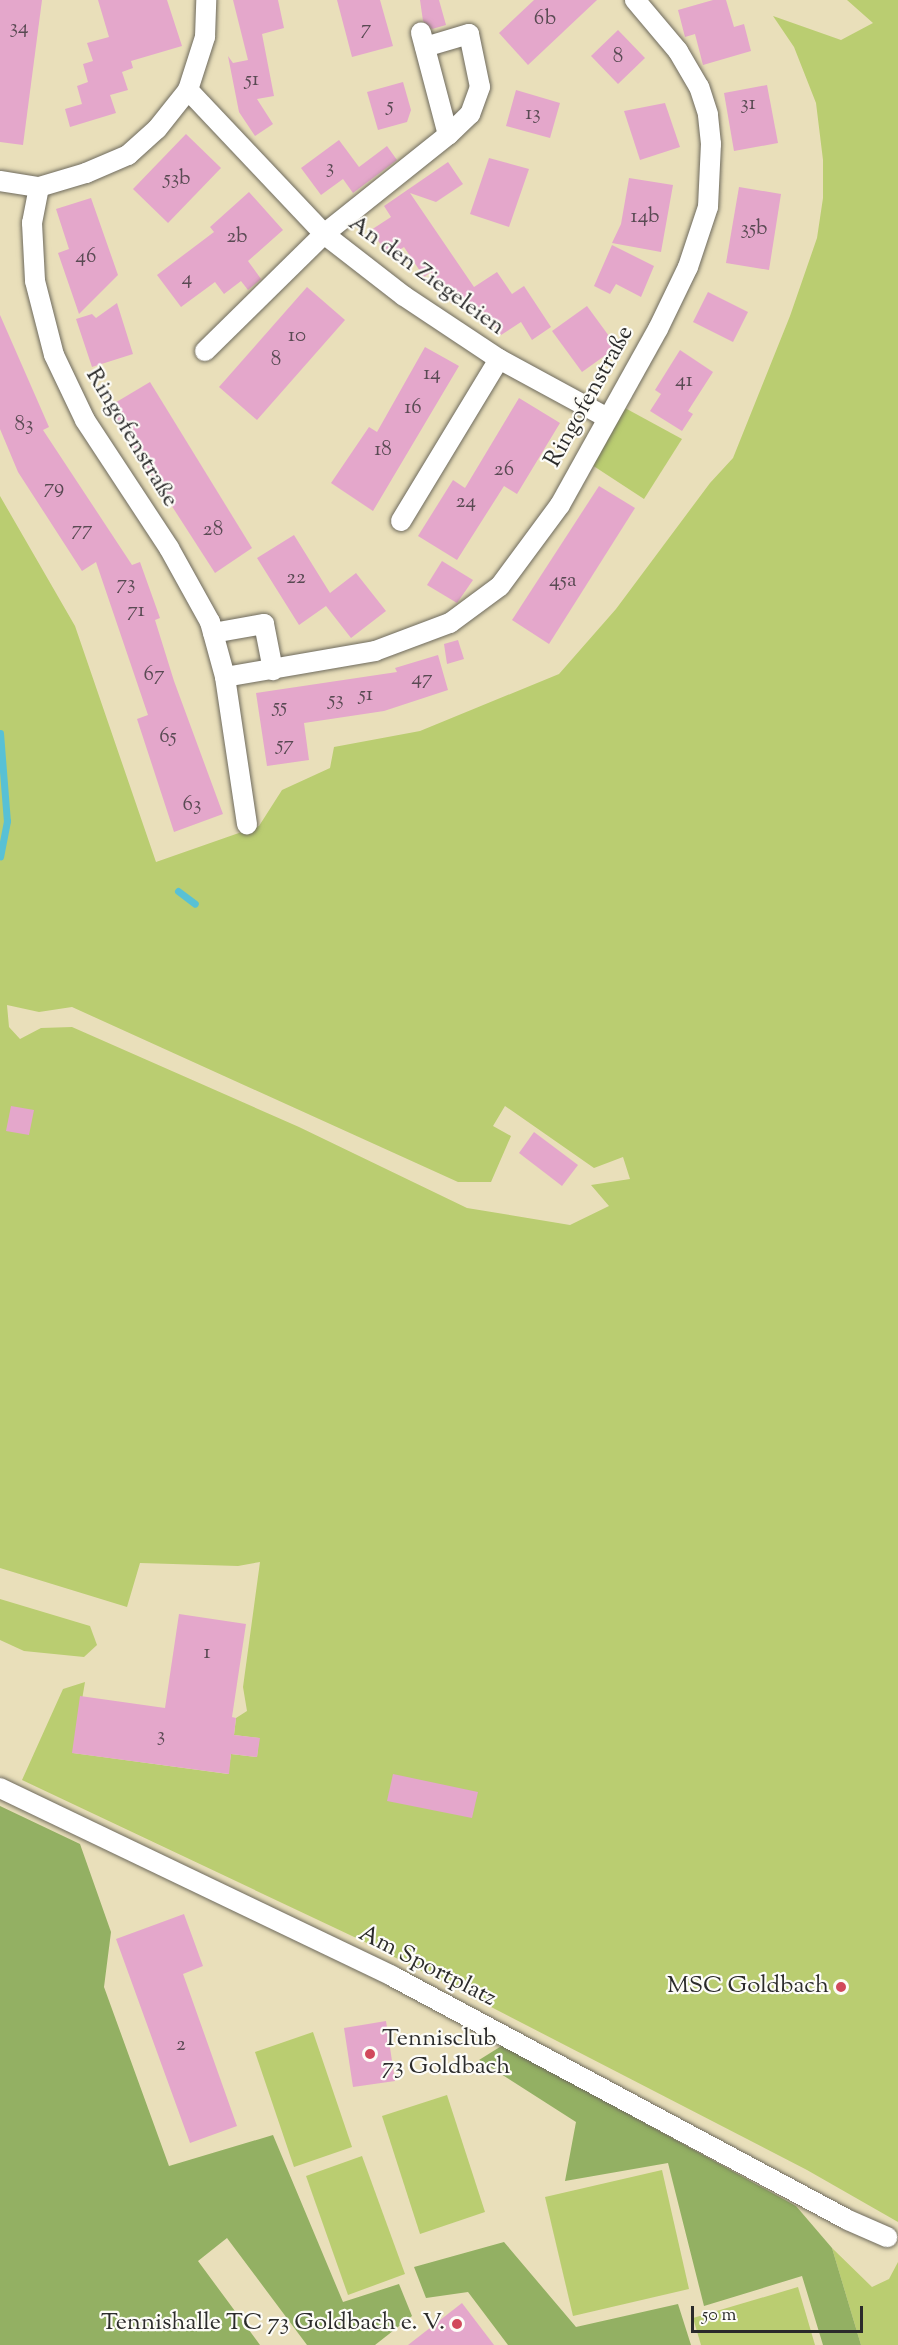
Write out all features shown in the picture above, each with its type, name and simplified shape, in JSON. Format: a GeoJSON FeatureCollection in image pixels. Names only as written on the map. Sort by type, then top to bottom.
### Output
{"type":"FeatureCollection","features":[{"type":"Feature","properties":{"kind":"street"},"geometry":{"type":"LineString","coordinates":[[0,182],[39,187],[86,173],[128,154],[158,129],[188,90],[205,37],[206,0]]}},
{"type":"Feature","properties":{"kind":"street","name":"Ringofenstraße"},"geometry":{"type":"LineString","coordinates":[[225,677],[375,651],[413,639],[475,607],[500,586],[560,505],[606,417],[658,329],[688,267],[708,207],[711,144],[708,114],[699,87],[678,51],[635,0]]}},
{"type":"Feature","properties":{"kind":"street","name":"An den Ziegeleien"},"geometry":{"type":"LineString","coordinates":[[205,351],[324,234],[448,135],[470,114],[480,87],[469,34],[423,40],[448,135]]}},
{"type":"Feature","properties":{"kind":"street","name":"An den Ziegeleien"},"geometry":{"type":"LineString","coordinates":[[188,90],[324,234],[404,296],[499,359],[606,417]]}},
{"type":"Feature","properties":{"kind":"street","name":"Ringofenstraße"},"geometry":{"type":"LineString","coordinates":[[39,187],[32,223],[35,281],[54,355],[85,420],[169,548],[213,633],[225,677],[247,824]]}},
{"type":"Feature","properties":{"kind":"street","name":"An den Ziegeleien"},"geometry":{"type":"LineString","coordinates":[[401,521],[499,359]]}},
{"type":"Feature","properties":{"kind":"street"},"geometry":{"type":"LineString","coordinates":[[213,633],[264,624],[273,670]]}},
{"type":"Feature","properties":{"kind":"street","name":"Am Sportplatz"},"geometry":{"type":"LineString","coordinates":[[0,1788],[392,1976],[848,2220],[887,2237]]}},
{"type":"Feature","properties":{"kind":"green space"},"geometry":{"type":"Polygon","coordinates":[[[847,0],[898,0],[898,2222],[807,2170],[369,1944],[22,1780],[63,1689],[85,1682],[73,1753],[228,1774],[231,1754],[257,1757],[259,1738],[234,1735],[236,1718],[247,1711],[243,1687],[260,1562],[238,1566],[140,1563],[127,1607],[0,1568],[0,496],[75,626],[156,862],[259,826],[282,790],[330,768],[334,747],[420,731],[559,674],[616,609],[710,483],[733,458],[790,316],[817,238],[823,198],[823,160],[816,103],[794,47],[773,16],[841,40],[873,23],[847,0]],[[7,1005],[9,1027],[20,1039],[41,1028],[72,1027],[299,1127],[467,1208],[570,1225],[609,1206],[591,1185],[630,1179],[623,1157],[594,1168],[505,1106],[493,1126],[511,1136],[491,1182],[458,1182],[72,1007],[39,1012],[7,1005]]]}},
{"type":"Feature","properties":{"kind":"green space"},"geometry":{"type":"Polygon","coordinates":[[[625,408],[682,439],[644,499],[592,465],[625,408]]]}},
{"type":"Feature","properties":{"kind":"green space"},"geometry":{"type":"Polygon","coordinates":[[[0,1599],[90,1626],[97,1645],[84,1657],[24,1651],[0,1640],[0,1599]]]}},
{"type":"Feature","properties":{"kind":"green space"},"geometry":{"type":"Polygon","coordinates":[[[0,1806],[80,1844],[111,1932],[104,1987],[169,2166],[273,2135],[343,2302],[399,2284],[412,2316],[375,2345],[307,2345],[227,2238],[198,2261],[260,2345],[0,2345],[0,1806]]]}},
{"type":"Feature","properties":{"kind":"green space"},"geometry":{"type":"Polygon","coordinates":[[[313,2032],[352,2147],[294,2167],[255,2052],[313,2032]]]}},
{"type":"Feature","properties":{"kind":"green space"},"geometry":{"type":"Polygon","coordinates":[[[503,2045],[796,2206],[832,2248],[861,2345],[823,2345],[802,2276],[704,2306],[668,2163],[565,2181],[576,2122],[479,2060],[503,2045]]]}},
{"type":"Feature","properties":{"kind":"green space"},"geometry":{"type":"Polygon","coordinates":[[[447,2095],[485,2212],[420,2234],[382,2116],[447,2095]]]}},
{"type":"Feature","properties":{"kind":"green space"},"geometry":{"type":"Polygon","coordinates":[[[362,2156],[405,2274],[348,2295],[306,2176],[362,2156]]]}},
{"type":"Feature","properties":{"kind":"green space"},"geometry":{"type":"Polygon","coordinates":[[[662,2170],[689,2289],[573,2316],[545,2197],[662,2170]]]}},
{"type":"Feature","properties":{"kind":"green space"},"geometry":{"type":"Polygon","coordinates":[[[504,2242],[576,2327],[678,2304],[691,2345],[508,2345],[468,2292],[426,2298],[414,2267],[504,2242]]]}},
{"type":"Feature","properties":{"kind":"green space"},"geometry":{"type":"Polygon","coordinates":[[[832,2248],[872,2287],[889,2279],[898,2262],[898,2345],[861,2345],[832,2248]]]}},
{"type":"Feature","properties":{"kind":"green space"},"geometry":{"type":"Polygon","coordinates":[[[798,2287],[815,2345],[701,2345],[693,2318],[798,2287]]]}},
{"type":"Feature","properties":{"kind":"building"},"geometry":{"type":"Polygon","coordinates":[[[0,0],[42,0],[23,145],[0,142],[0,0]]]}},
{"type":"Feature","properties":{"kind":"building"},"geometry":{"type":"Polygon","coordinates":[[[98,0],[167,0],[182,46],[131,61],[133,68],[122,72],[128,90],[110,95],[116,113],[70,127],[65,109],[82,104],[77,86],[88,82],[83,64],[93,61],[87,43],[109,37],[98,0]]]}},
{"type":"Feature","properties":{"kind":"building"},"geometry":{"type":"Polygon","coordinates":[[[233,0],[278,0],[284,28],[262,34],[274,96],[257,99],[273,124],[255,136],[239,112],[228,56],[233,63],[248,60],[233,0]]]}},
{"type":"Feature","properties":{"kind":"building"},"geometry":{"type":"Polygon","coordinates":[[[337,0],[380,0],[393,46],[352,57],[337,0]]]}},
{"type":"Feature","properties":{"kind":"building"},"geometry":{"type":"Polygon","coordinates":[[[420,0],[439,0],[446,25],[432,29],[423,21],[420,0]]]}},
{"type":"Feature","properties":{"kind":"building"},"geometry":{"type":"Polygon","coordinates":[[[534,0],[597,0],[528,65],[499,33],[534,0]]]}},
{"type":"Feature","properties":{"kind":"building"},"geometry":{"type":"Polygon","coordinates":[[[713,0],[726,0],[734,27],[744,24],[751,51],[703,65],[695,34],[685,37],[678,10],[713,0]]]}},
{"type":"Feature","properties":{"kind":"building"},"geometry":{"type":"Polygon","coordinates":[[[618,30],[645,58],[618,84],[591,56],[618,30]]]}},
{"type":"Feature","properties":{"kind":"building"},"geometry":{"type":"Polygon","coordinates":[[[403,82],[411,110],[407,122],[378,130],[367,92],[403,82]]]}},
{"type":"Feature","properties":{"kind":"building"},"geometry":{"type":"Polygon","coordinates":[[[767,85],[778,143],[734,151],[724,93],[767,85]]]}},
{"type":"Feature","properties":{"kind":"building"},"geometry":{"type":"Polygon","coordinates":[[[516,90],[560,103],[550,138],[506,126],[516,90]]]}},
{"type":"Feature","properties":{"kind":"building"},"geometry":{"type":"Polygon","coordinates":[[[665,103],[680,147],[640,160],[624,111],[665,103]]]}},
{"type":"Feature","properties":{"kind":"building"},"geometry":{"type":"Polygon","coordinates":[[[186,134],[221,168],[168,223],[133,189],[186,134]]]}},
{"type":"Feature","properties":{"kind":"building"},"geometry":{"type":"Polygon","coordinates":[[[339,140],[359,167],[387,146],[397,160],[353,193],[343,179],[321,195],[301,168],[339,140]]]}},
{"type":"Feature","properties":{"kind":"building"},"geometry":{"type":"Polygon","coordinates":[[[489,158],[529,169],[509,227],[470,214],[489,158]]]}},
{"type":"Feature","properties":{"kind":"building"},"geometry":{"type":"Polygon","coordinates":[[[448,162],[463,184],[436,202],[410,193],[474,287],[497,272],[512,294],[524,286],[551,327],[532,340],[521,322],[501,335],[485,312],[475,319],[461,299],[452,304],[431,272],[424,277],[404,247],[389,257],[371,230],[391,217],[384,206],[448,162]]]}},
{"type":"Feature","properties":{"kind":"building"},"geometry":{"type":"Polygon","coordinates":[[[629,178],[673,185],[661,252],[612,243],[621,224],[629,178]]]}},
{"type":"Feature","properties":{"kind":"building"},"geometry":{"type":"Polygon","coordinates":[[[739,187],[781,194],[769,270],[726,263],[739,187]]]}},
{"type":"Feature","properties":{"kind":"building"},"geometry":{"type":"Polygon","coordinates":[[[249,192],[283,230],[248,261],[261,279],[248,290],[241,281],[224,294],[215,282],[181,307],[157,275],[214,232],[210,227],[249,192]]]}},
{"type":"Feature","properties":{"kind":"building"},"geometry":{"type":"Polygon","coordinates":[[[91,198],[118,275],[79,314],[58,253],[69,249],[56,209],[91,198]]]}},
{"type":"Feature","properties":{"kind":"building"},"geometry":{"type":"Polygon","coordinates":[[[612,245],[654,266],[641,297],[616,284],[610,294],[594,286],[612,245]]]}},
{"type":"Feature","properties":{"kind":"building"},"geometry":{"type":"Polygon","coordinates":[[[307,287],[345,320],[257,420],[219,387],[307,287]]]}},
{"type":"Feature","properties":{"kind":"building"},"geometry":{"type":"Polygon","coordinates":[[[708,292],[748,312],[733,342],[693,322],[708,292]]]}},
{"type":"Feature","properties":{"kind":"building"},"geometry":{"type":"Polygon","coordinates":[[[117,303],[133,354],[92,367],[76,319],[92,314],[96,318],[117,303]]]}},
{"type":"Feature","properties":{"kind":"building"},"geometry":{"type":"Polygon","coordinates":[[[587,306],[617,347],[582,372],[552,331],[587,306]]]}},
{"type":"Feature","properties":{"kind":"building"},"geometry":{"type":"Polygon","coordinates":[[[0,315],[49,427],[43,430],[132,565],[140,562],[160,618],[155,620],[174,681],[223,814],[174,832],[137,719],[148,715],[96,562],[82,571],[18,472],[0,429],[0,315]]]}},
{"type":"Feature","properties":{"kind":"building"},"geometry":{"type":"Polygon","coordinates":[[[425,347],[459,366],[373,511],[331,483],[369,427],[377,432],[425,347]]]}},
{"type":"Feature","properties":{"kind":"building"},"geometry":{"type":"Polygon","coordinates":[[[680,350],[713,372],[688,411],[693,414],[682,431],[650,411],[661,394],[655,390],[680,350]]]}},
{"type":"Feature","properties":{"kind":"building"},"geometry":{"type":"Polygon","coordinates":[[[150,382],[252,548],[215,573],[108,407],[150,382]]]}},
{"type":"Feature","properties":{"kind":"building"},"geometry":{"type":"Polygon","coordinates":[[[519,398],[560,423],[517,494],[504,486],[457,560],[418,536],[453,480],[465,488],[519,398]]]}},
{"type":"Feature","properties":{"kind":"building"},"geometry":{"type":"Polygon","coordinates":[[[599,486],[635,508],[549,644],[512,620],[599,486]]]}},
{"type":"Feature","properties":{"kind":"building"},"geometry":{"type":"Polygon","coordinates":[[[294,535],[330,593],[356,573],[386,611],[351,638],[326,606],[299,625],[257,558],[294,535]]]}},
{"type":"Feature","properties":{"kind":"building"},"geometry":{"type":"Polygon","coordinates":[[[442,561],[473,580],[457,603],[427,585],[442,561]]]}},
{"type":"Feature","properties":{"kind":"building"},"geometry":{"type":"Polygon","coordinates":[[[458,640],[464,659],[447,664],[444,644],[458,640]]]}},
{"type":"Feature","properties":{"kind":"building"},"geometry":{"type":"Polygon","coordinates":[[[438,655],[448,690],[384,711],[304,723],[309,760],[267,766],[256,693],[397,672],[395,668],[438,655]]]}},
{"type":"Feature","properties":{"kind":"building"},"geometry":{"type":"Polygon","coordinates":[[[11,1106],[34,1110],[29,1135],[6,1131],[11,1106]]]}},
{"type":"Feature","properties":{"kind":"building"},"geometry":{"type":"Polygon","coordinates":[[[534,1132],[578,1165],[562,1186],[519,1153],[534,1132]]]}},
{"type":"Feature","properties":{"kind":"building"},"geometry":{"type":"Polygon","coordinates":[[[179,1614],[246,1624],[232,1717],[236,1718],[234,1735],[260,1738],[257,1757],[231,1754],[229,1774],[72,1753],[80,1696],[165,1708],[179,1614]]]}},
{"type":"Feature","properties":{"kind":"building"},"geometry":{"type":"Polygon","coordinates":[[[393,1774],[478,1792],[472,1818],[387,1801],[393,1774]]]}},
{"type":"Feature","properties":{"kind":"building"},"geometry":{"type":"Polygon","coordinates":[[[184,1914],[203,1966],[183,1974],[237,2126],[190,2143],[116,1939],[184,1914]]]}},
{"type":"Feature","properties":{"kind":"building","name":"Tennisclub 73 Goldbach"},"geometry":{"type":"Polygon","coordinates":[[[386,2021],[395,2081],[353,2087],[344,2028],[386,2021]]]}},
{"type":"Feature","properties":{"kind":"building","name":"Tennishalle TC 73 Goldbach e. V."},"geometry":{"type":"Polygon","coordinates":[[[462,2303],[494,2345],[408,2345],[462,2303]]]}},
{"type":"Feature","properties":{"kind":"waterway"},"geometry":{"type":"LineString","coordinates":[[0,733],[7,821],[0,856]]}},
{"type":"Feature","properties":{"kind":"waterway"},"geometry":{"type":"LineString","coordinates":[[178,891],[195,904]]}},
{"type":"Feature","properties":{"kind":"place","name":"MSC Goldbach"},"geometry":{"type":"Point","coordinates":[841,1987]}},
{"type":"Feature","properties":{"kind":"place","name":"Tennisclub 73 Goldbach"},"geometry":{"type":"Point","coordinates":[370,2054]}},
{"type":"Feature","properties":{"kind":"place","name":"Tennishalle TC 73 Goldbach e. V."},"geometry":{"type":"Point","coordinates":[457,2324]}}]}
